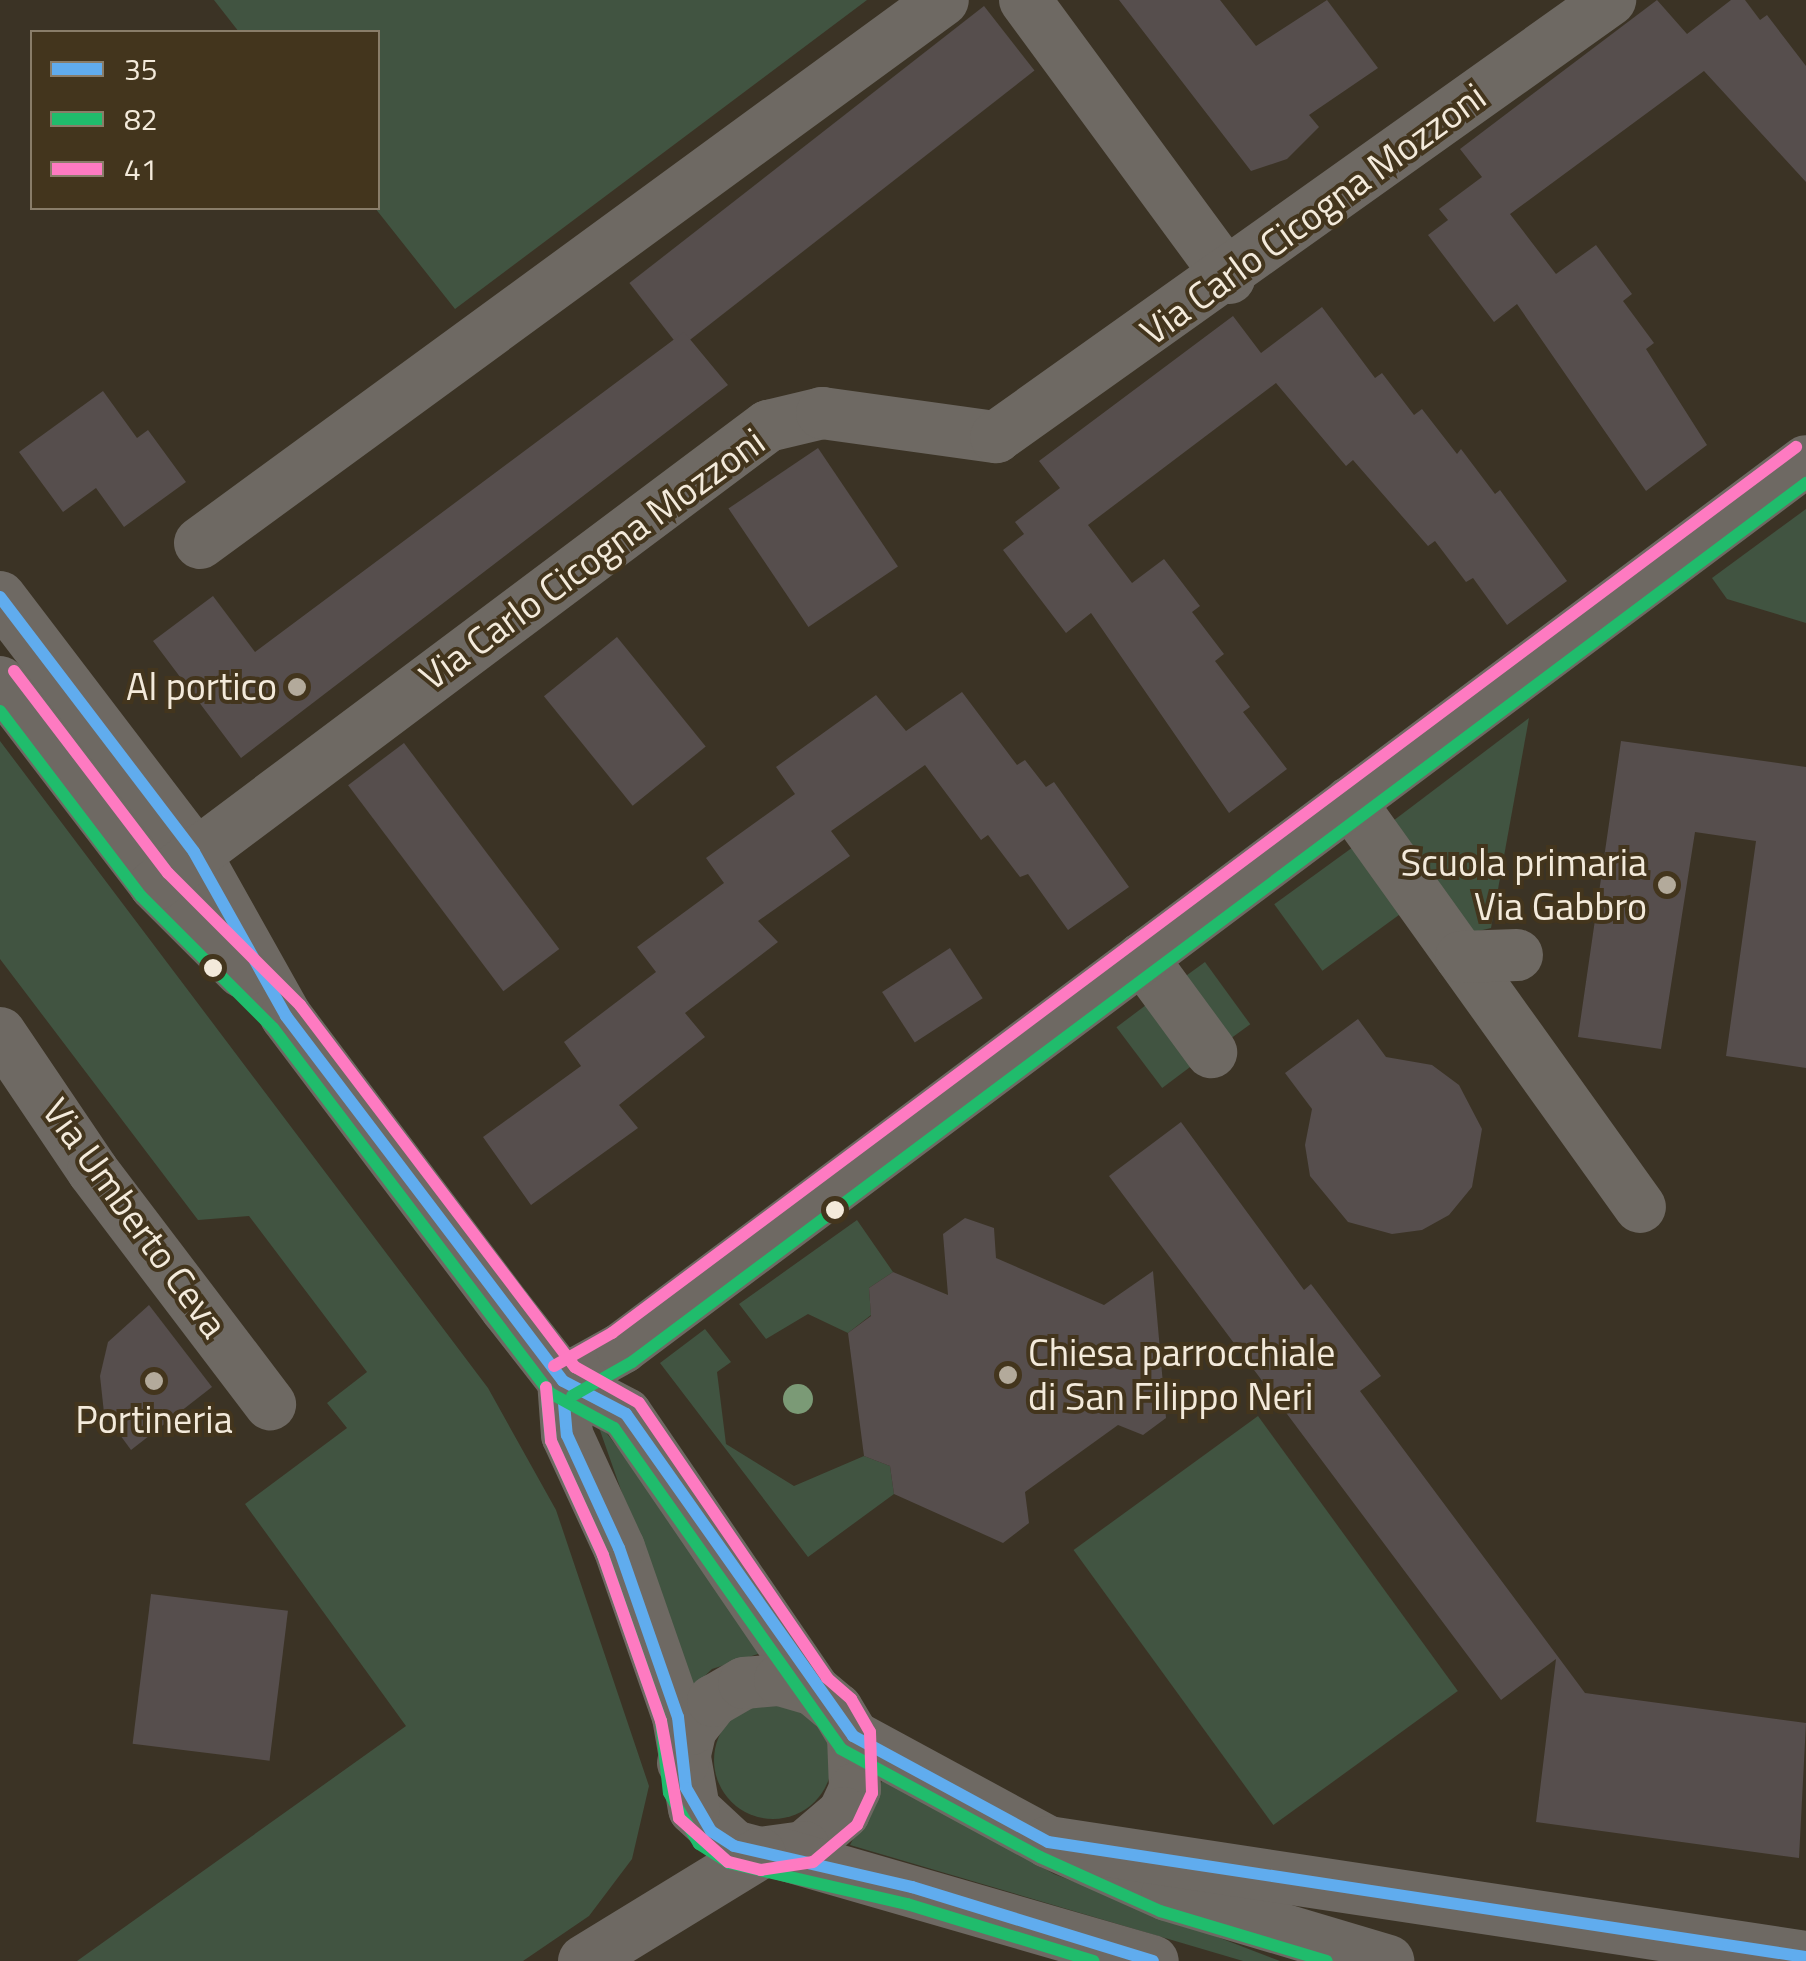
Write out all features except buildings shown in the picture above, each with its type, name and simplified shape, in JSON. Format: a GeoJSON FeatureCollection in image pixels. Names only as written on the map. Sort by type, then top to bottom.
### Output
{"type":"FeatureCollection","features":[{"type":"Feature","properties":{"kind":"street"},"geometry":{"type":"LineString","coordinates":[[200,542],[943,0]]}},
{"type":"Feature","properties":{"kind":"street"},"geometry":{"type":"LineString","coordinates":[[1025,0],[1228,278]]}},
{"type":"Feature","properties":{"kind":"street","name":"Via Carlo Cicogna Mozzoni"},"geometry":{"type":"LineString","coordinates":[[155,885],[194,852],[768,426],[822,413],[996,438],[1228,278],[1610,0]]}},
{"type":"Feature","properties":{"kind":"street"},"geometry":{"type":"LineString","coordinates":[[563,1381],[622,1348],[1806,461]]}},
{"type":"Feature","properties":{"kind":"street"},"geometry":{"type":"LineString","coordinates":[[0,598],[194,852],[286,1016]]}},
{"type":"Feature","properties":{"kind":"street"},"geometry":{"type":"LineString","coordinates":[[0,682],[155,885],[286,1016],[563,1381],[626,1414],[814,1690],[852,1736],[1048,1842],[1214,1912],[1388,1961]]}},
{"type":"Feature","properties":{"kind":"street"},"geometry":{"type":"LineString","coordinates":[[1350,802],[1640,1207]]}},
{"type":"Feature","properties":{"kind":"street"},"geometry":{"type":"LineString","coordinates":[[1461,956],[1517,954]]}},
{"type":"Feature","properties":{"kind":"street"},"geometry":{"type":"LineString","coordinates":[[1142,958],[1210,1052]]}},
{"type":"Feature","properties":{"kind":"street","name":"Via Umberto Ceva"},"geometry":{"type":"LineString","coordinates":[[0,1033],[93,1171],[270,1404]]}},
{"type":"Feature","properties":{"kind":"street"},"geometry":{"type":"LineString","coordinates":[[563,1381],[566,1435],[619,1548],[678,1717],[689,1787],[734,1846],[1153,1961]]}},
{"type":"Feature","properties":{"kind":"street"},"geometry":{"type":"LineString","coordinates":[[650,1916],[689,1787],[692,1729],[713,1701],[744,1683],[780,1680],[814,1690]]}},
{"type":"Feature","properties":{"kind":"street"},"geometry":{"type":"LineString","coordinates":[[584,1961],[650,1916],[769,1853],[804,1847],[844,1813],[857,1775],[852,1736]]}},
{"type":"Feature","properties":{"kind":"street"},"geometry":{"type":"LineString","coordinates":[[1048,1842],[1806,1958]]}},
{"type":"Feature","properties":{"kind":"green space"},"geometry":{"type":"Polygon","coordinates":[[[214,0],[867,0],[455,309],[377,210],[380,210],[380,30],[237,30],[214,0]]]}},
{"type":"Feature","properties":{"kind":"green space"},"geometry":{"type":"Polygon","coordinates":[[[1806,509],[1806,623],[1727,599],[1712,578],[1806,509]]]}},
{"type":"Feature","properties":{"kind":"green space"},"geometry":{"type":"Polygon","coordinates":[[[1529,718],[1491,928],[1462,935],[1385,827],[1529,718]]]}},
{"type":"Feature","properties":{"kind":"green space"},"geometry":{"type":"Polygon","coordinates":[[[0,741],[488,1388],[556,1510],[649,1786],[632,1859],[589,1916],[523,1961],[77,1961],[406,1726],[245,1504],[347,1428],[327,1403],[367,1372],[249,1216],[198,1220],[0,959],[0,741]]]}},
{"type":"Feature","properties":{"kind":"green space"},"geometry":{"type":"Polygon","coordinates":[[[1360,842],[1408,908],[1322,971],[1274,904],[1360,842]]]}},
{"type":"Feature","properties":{"kind":"green space"},"geometry":{"type":"Polygon","coordinates":[[[1205,962],[1250,1024],[1219,1047],[1173,985],[1205,962]]]}},
{"type":"Feature","properties":{"kind":"green space"},"geometry":{"type":"Polygon","coordinates":[[[1154,999],[1200,1060],[1162,1088],[1116,1027],[1154,999]]]}},
{"type":"Feature","properties":{"kind":"green space"},"geometry":{"type":"Polygon","coordinates":[[[857,1220],[893,1272],[869,1288],[871,1315],[848,1333],[808,1314],[766,1339],[739,1304],[857,1220]]]}},
{"type":"Feature","properties":{"kind":"green space"},"geometry":{"type":"Polygon","coordinates":[[[705,1329],[731,1362],[717,1372],[726,1444],[794,1486],[864,1456],[890,1466],[894,1494],[808,1557],[660,1363],[705,1329]]]}},
{"type":"Feature","properties":{"kind":"green space"},"geometry":{"type":"Polygon","coordinates":[[[1258,1416],[1458,1691],[1273,1825],[1074,1550],[1258,1416]]]}},
{"type":"Feature","properties":{"kind":"green space"},"geometry":{"type":"Polygon","coordinates":[[[596,1419],[770,1650],[712,1669],[691,1689],[596,1419]]]}},
{"type":"Feature","properties":{"kind":"green space"},"geometry":{"type":"Polygon","coordinates":[[[773,1701],[796,1705],[815,1718],[828,1737],[832,1760],[828,1783],[815,1802],[796,1815],[773,1819],[750,1815],[731,1802],[718,1783],[714,1760],[718,1737],[731,1718],[750,1705],[773,1701]]]}},
{"type":"Feature","properties":{"kind":"green space"},"geometry":{"type":"Polygon","coordinates":[[[883,1779],[1054,1874],[1280,1961],[1243,1961],[850,1845],[883,1779]]]}},
{"type":"Feature","properties":{"kind":"transit line","name":"41"},"geometry":{"type":"LineString","coordinates":[[554,1366],[612,1333],[1796,447]]}},
{"type":"Feature","properties":{"kind":"transit line","name":"82"},"geometry":{"type":"LineString","coordinates":[[572,1396],[632,1362],[1806,483]]}},
{"type":"Feature","properties":{"kind":"transit line","name":"35"},"geometry":{"type":"LineString","coordinates":[[0,597],[194,852],[286,1016],[563,1381],[626,1414],[853,1736],[1048,1842],[1806,1957]]}},
{"type":"Feature","properties":{"kind":"transit line","name":"41"},"geometry":{"type":"LineString","coordinates":[[14,671],[168,873],[300,1005],[575,1367],[639,1403],[827,1678],[851,1699],[870,1732],[872,1793],[857,1825],[813,1862],[761,1870],[728,1862],[679,1818],[661,1721],[603,1555],[551,1441],[546,1387]]}},
{"type":"Feature","properties":{"kind":"transit line","name":"82"},"geometry":{"type":"LineString","coordinates":[[0,711],[141,896],[273,1028],[550,1393],[614,1428],[841,1749],[1040,1857],[1160,1911],[1327,1961]]}},
{"type":"Feature","properties":{"kind":"transit line","name":"82"},"geometry":{"type":"LineString","coordinates":[[547,1400],[551,1441],[603,1555],[661,1721],[669,1793],[699,1844],[729,1863],[907,1904],[1093,1961]]}},
{"type":"Feature","properties":{"kind":"transit line","name":"35"},"geometry":{"type":"LineString","coordinates":[[564,1403],[567,1435],[619,1548],[678,1717],[686,1788],[711,1831],[734,1846],[912,1887],[1153,1961]]}},
{"type":"Feature","properties":{"kind":"place","name":"Al portico"},"geometry":{"type":"Point","coordinates":[297,687]}},
{"type":"Feature","properties":{"kind":"place","name":"Scuola primaria Via Gabbro"},"geometry":{"type":"Point","coordinates":[1667,885]}},
{"type":"Feature","properties":{"kind":"place","name":"Chiesa parrocchiale di San Filippo Neri"},"geometry":{"type":"Point","coordinates":[1008,1375]}},
{"type":"Feature","properties":{"kind":"place","name":"Portineria"},"geometry":{"type":"Point","coordinates":[154,1381]}}]}
